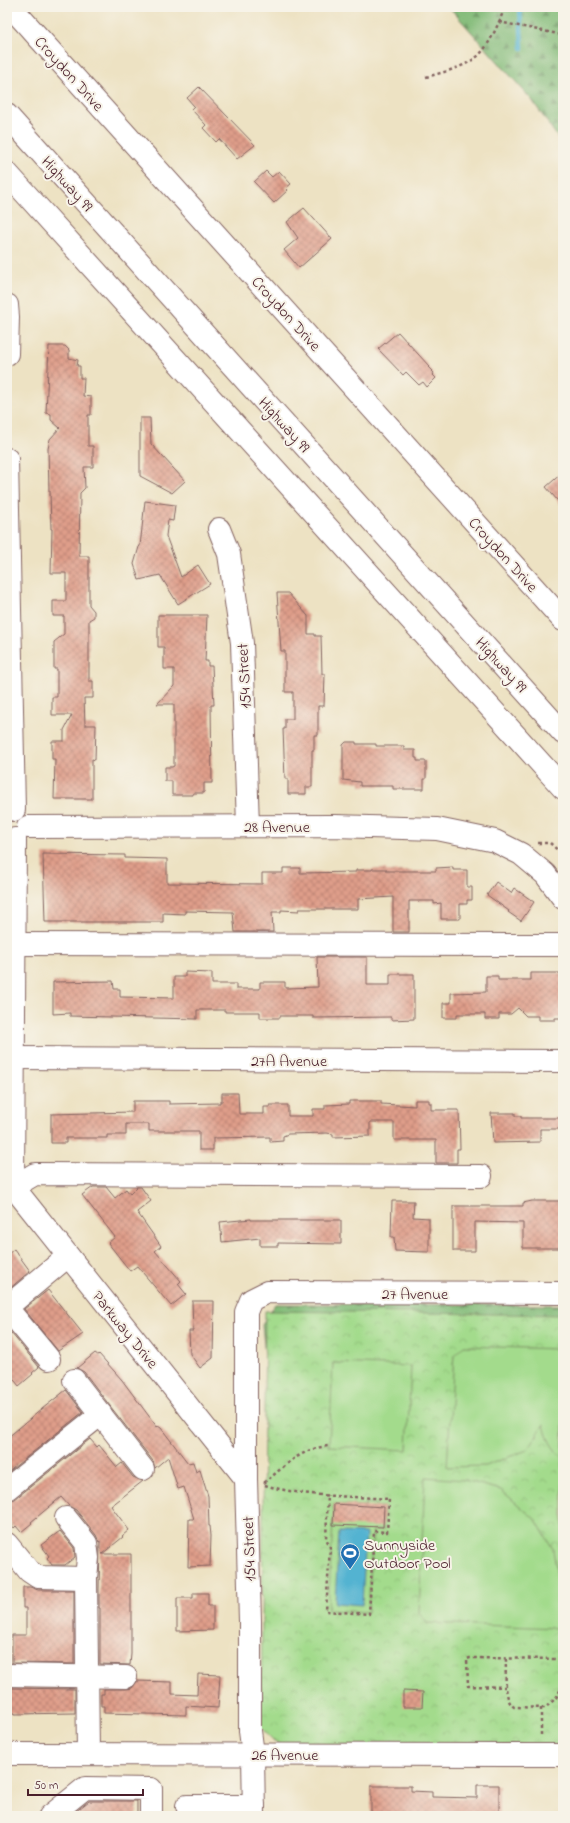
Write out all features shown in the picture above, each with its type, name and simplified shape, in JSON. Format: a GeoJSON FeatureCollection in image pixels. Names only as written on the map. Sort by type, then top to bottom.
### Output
{"type":"FeatureCollection","features":[{"type":"Feature","properties":{"kind":"main road","name":"Croydon Drive"},"geometry":{"type":"LineString","coordinates":[[11,7],[563,620]]}},
{"type":"Feature","properties":{"kind":"main road","name":"Highway 99"},"geometry":{"type":"LineString","coordinates":[[7,115],[563,732]]}},
{"type":"Feature","properties":{"kind":"main road"},"geometry":{"type":"LineString","coordinates":[[7,173],[563,788]]}},
{"type":"Feature","properties":{"kind":"main road"},"geometry":{"type":"LineString","coordinates":[[7,305],[7,354]]}},
{"type":"Feature","properties":{"kind":"main road"},"geometry":{"type":"LineString","coordinates":[[7,460],[10,811],[24,816],[17,834],[11,944],[14,1058],[10,1183],[35,1174],[481,1176]]}},
{"type":"Feature","properties":{"kind":"main road","name":"154 Street"},"geometry":{"type":"LineString","coordinates":[[219,529],[229,554],[242,642],[248,826]]}},
{"type":"Feature","properties":{"kind":"main road","name":"28 Avenue"},"geometry":{"type":"LineString","coordinates":[[17,834],[248,826],[335,826],[437,829],[528,849],[563,898]]}},
{"type":"Feature","properties":{"kind":"main road"},"geometry":{"type":"LineString","coordinates":[[11,944],[563,945]]}},
{"type":"Feature","properties":{"kind":"main road","name":"27A Avenue"},"geometry":{"type":"LineString","coordinates":[[14,1058],[563,1061]]}},
{"type":"Feature","properties":{"kind":"main road","name":"Parkway Drive"},"geometry":{"type":"LineString","coordinates":[[10,1183],[246,1479]]}},
{"type":"Feature","properties":{"kind":"main road"},"geometry":{"type":"LineString","coordinates":[[49,1359],[7,1307],[68,1256]]}},
{"type":"Feature","properties":{"kind":"main road","name":"154 Street"},"geometry":{"type":"LineString","coordinates":[[254,1811],[253,1754],[250,1731],[250,1621],[246,1479],[246,1312],[251,1300],[267,1292]]}},
{"type":"Feature","properties":{"kind":"main road","name":"27 Avenue"},"geometry":{"type":"LineString","coordinates":[[267,1292],[563,1293]]}},
{"type":"Feature","properties":{"kind":"main road"},"geometry":{"type":"LineString","coordinates":[[74,1380],[143,1469]]}},
{"type":"Feature","properties":{"kind":"main road"},"geometry":{"type":"LineString","coordinates":[[7,1489],[100,1414]]}},
{"type":"Feature","properties":{"kind":"main road"},"geometry":{"type":"LineString","coordinates":[[66,1518],[86,1543],[88,1558],[86,1578],[88,1753]]}},
{"type":"Feature","properties":{"kind":"main road"},"geometry":{"type":"LineString","coordinates":[[7,1544],[29,1571],[38,1577],[86,1578]]}},
{"type":"Feature","properties":{"kind":"main road"},"geometry":{"type":"LineString","coordinates":[[7,1675],[126,1677]]}},
{"type":"Feature","properties":{"kind":"main road","name":"26 Avenue"},"geometry":{"type":"LineString","coordinates":[[7,1754],[563,1755]]}},
{"type":"Feature","properties":{"kind":"main road"},"geometry":{"type":"LineString","coordinates":[[50,1816],[84,1788],[151,1790],[151,1816]]}},
{"type":"Feature","properties":{"kind":"main road"},"geometry":{"type":"LineString","coordinates":[[187,1806],[254,1811]]}},
{"type":"Feature","properties":{"kind":"path"},"geometry":{"type":"LineString","coordinates":[[426,77],[459,67],[480,54],[499,22],[505,7]]}},
{"type":"Feature","properties":{"kind":"path"},"geometry":{"type":"LineString","coordinates":[[499,22],[563,36]]}},
{"type":"Feature","properties":{"kind":"path"},"geometry":{"type":"LineString","coordinates":[[528,849],[550,844],[563,855]]}},
{"type":"Feature","properties":{"kind":"path"},"geometry":{"type":"LineString","coordinates":[[328,1495],[326,1538],[330,1547],[326,1611],[369,1614],[374,1531],[387,1532],[389,1499],[328,1495],[276,1488],[262,1484],[306,1451],[329,1446]]}},
{"type":"Feature","properties":{"kind":"path"},"geometry":{"type":"LineString","coordinates":[[506,1687],[468,1686],[466,1661],[470,1658],[563,1659]]}},
{"type":"Feature","properties":{"kind":"path"},"geometry":{"type":"LineString","coordinates":[[506,1659],[506,1687],[509,1702],[514,1707],[545,1708],[553,1702],[563,1685]]}},
{"type":"Feature","properties":{"kind":"path"},"geometry":{"type":"LineString","coordinates":[[541,1708],[541,1755]]}},
{"type":"Feature","properties":{"kind":"green space"},"geometry":{"type":"Polygon","coordinates":[[[449,7],[563,7],[563,145],[532,100],[449,7]]]}},
{"type":"Feature","properties":{"kind":"green space"},"geometry":{"type":"Polygon","coordinates":[[[275,1304],[563,1305],[563,1327],[273,1444],[262,1324],[275,1304]]]}},
{"type":"Feature","properties":{"kind":"green space"},"geometry":{"type":"Polygon","coordinates":[[[265,1311],[563,1315],[563,1745],[280,1747],[261,1728],[265,1311]]]}},
{"type":"Feature","properties":{"kind":"green space"},"geometry":{"type":"Polygon","coordinates":[[[464,1346],[558,1349],[558,1352],[563,1353],[563,1457],[556,1451],[550,1442],[544,1424],[527,1450],[485,1466],[447,1467],[454,1355],[464,1346]]]}},
{"type":"Feature","properties":{"kind":"green space"},"geometry":{"type":"Polygon","coordinates":[[[333,1363],[411,1366],[407,1450],[329,1446],[333,1363]]]}},
{"type":"Feature","properties":{"kind":"green space"},"geometry":{"type":"Polygon","coordinates":[[[425,1477],[464,1480],[501,1490],[536,1520],[553,1549],[558,1582],[563,1551],[563,1614],[558,1613],[557,1628],[427,1623],[419,1613],[425,1477]]]}},
{"type":"Feature","properties":{"kind":"green space","name":"Sunnyside Outdoor Pool"},"geometry":{"type":"Polygon","coordinates":[[[366,1503],[376,1504],[376,1507],[384,1507],[383,1530],[373,1530],[368,1612],[328,1610],[334,1504],[365,1506],[366,1503]]]}},
{"type":"Feature","properties":{"kind":"water"},"geometry":{"type":"Polygon","coordinates":[[[339,1532],[366,1533],[362,1605],[335,1603],[339,1532]]]}},
{"type":"Feature","properties":{"kind":"building"},"geometry":{"type":"Polygon","coordinates":[[[199,87],[255,145],[237,159],[219,139],[216,142],[203,128],[206,125],[191,109],[194,106],[187,98],[199,87]]]}},
{"type":"Feature","properties":{"kind":"building"},"geometry":{"type":"Polygon","coordinates":[[[266,171],[272,177],[279,171],[291,184],[286,188],[288,190],[274,203],[254,182],[266,171]]]}},
{"type":"Feature","properties":{"kind":"building"},"geometry":{"type":"Polygon","coordinates":[[[304,208],[332,239],[299,268],[284,250],[298,238],[287,222],[304,208]]]}},
{"type":"Feature","properties":{"kind":"building"},"geometry":{"type":"Polygon","coordinates":[[[398,332],[434,373],[432,374],[436,378],[427,387],[423,382],[419,385],[406,372],[403,375],[378,349],[398,332]]]}},
{"type":"Feature","properties":{"kind":"building"},"geometry":{"type":"Polygon","coordinates":[[[49,346],[65,346],[69,350],[69,358],[78,360],[77,366],[80,366],[80,378],[84,378],[83,396],[91,397],[91,415],[88,415],[88,446],[93,446],[93,467],[84,467],[85,488],[80,493],[79,556],[89,556],[89,605],[94,611],[94,617],[89,620],[89,681],[93,681],[93,698],[84,698],[85,725],[96,725],[95,760],[92,759],[92,799],[54,799],[55,759],[52,759],[52,741],[64,741],[64,730],[72,715],[52,715],[52,697],[57,697],[57,669],[54,669],[54,642],[64,634],[64,616],[53,616],[53,601],[66,601],[66,573],[51,573],[52,529],[48,449],[50,439],[60,428],[51,420],[51,414],[46,413],[49,346]]]}},
{"type":"Feature","properties":{"kind":"building"},"geometry":{"type":"Polygon","coordinates":[[[140,418],[150,418],[151,444],[185,481],[172,493],[140,476],[140,418]]]}},
{"type":"Feature","properties":{"kind":"building"},"geometry":{"type":"Polygon","coordinates":[[[563,472],[563,507],[546,487],[563,472]]]}},
{"type":"Feature","properties":{"kind":"building"},"geometry":{"type":"Polygon","coordinates":[[[145,501],[175,505],[173,521],[168,520],[166,536],[181,577],[198,565],[210,584],[178,604],[160,575],[139,580],[134,564],[140,546],[145,501]]]}},
{"type":"Feature","properties":{"kind":"building"},"geometry":{"type":"Polygon","coordinates":[[[277,593],[288,593],[308,616],[308,634],[321,636],[322,674],[325,674],[324,706],[318,706],[318,735],[314,735],[314,750],[312,750],[312,787],[306,787],[306,794],[288,794],[288,779],[285,779],[283,729],[285,729],[285,719],[293,719],[293,692],[285,692],[285,651],[281,651],[277,593]]]}},
{"type":"Feature","properties":{"kind":"building"},"geometry":{"type":"Polygon","coordinates":[[[158,615],[207,615],[205,661],[208,661],[208,666],[212,666],[214,705],[211,705],[212,783],[204,783],[204,793],[193,793],[193,795],[172,795],[172,781],[165,781],[165,767],[174,766],[174,704],[157,704],[174,686],[174,669],[164,669],[164,647],[158,647],[158,615]]]}},
{"type":"Feature","properties":{"kind":"building"},"geometry":{"type":"Polygon","coordinates":[[[346,742],[356,742],[356,744],[376,744],[376,746],[404,746],[404,750],[415,750],[415,758],[417,758],[417,761],[426,761],[426,779],[424,779],[424,789],[393,789],[393,786],[360,786],[360,782],[343,780],[343,745],[346,742]]]}},
{"type":"Feature","properties":{"kind":"building"},"geometry":{"type":"Polygon","coordinates":[[[43,854],[125,855],[125,858],[167,859],[167,883],[262,884],[262,873],[283,873],[283,868],[300,868],[300,873],[356,872],[356,870],[372,869],[386,869],[386,871],[436,871],[436,868],[453,867],[453,870],[467,870],[467,887],[472,887],[472,900],[467,900],[467,904],[460,904],[460,919],[441,919],[441,903],[434,904],[434,901],[409,901],[409,932],[393,932],[393,897],[358,899],[358,909],[299,909],[299,911],[281,910],[281,912],[272,912],[273,932],[235,932],[233,912],[185,911],[185,914],[163,913],[163,922],[45,922],[43,854]]]}},
{"type":"Feature","properties":{"kind":"building"},"geometry":{"type":"Polygon","coordinates":[[[496,882],[511,893],[514,888],[534,902],[521,921],[487,895],[496,882]]]}},
{"type":"Feature","properties":{"kind":"building"},"geometry":{"type":"Polygon","coordinates":[[[317,957],[367,957],[367,985],[390,985],[390,974],[414,974],[414,1019],[391,1020],[391,1017],[313,1018],[313,1016],[280,1016],[280,1018],[260,1018],[260,1012],[225,1012],[225,1010],[197,1010],[197,1019],[70,1016],[70,1013],[53,1014],[53,982],[113,981],[114,989],[120,989],[120,997],[174,998],[174,977],[185,977],[185,972],[212,973],[212,984],[236,984],[236,989],[260,989],[260,982],[285,982],[285,988],[318,987],[317,957]]]}},
{"type":"Feature","properties":{"kind":"building"},"geometry":{"type":"Polygon","coordinates":[[[531,973],[563,973],[563,1018],[555,1018],[555,1020],[538,1020],[538,1016],[526,1016],[518,1008],[511,1014],[499,1014],[499,1019],[485,1019],[485,1014],[457,1014],[457,1018],[443,1018],[443,1003],[451,1003],[451,993],[486,992],[486,976],[498,976],[498,980],[531,980],[531,973]]]}},
{"type":"Feature","properties":{"kind":"building"},"geometry":{"type":"Polygon","coordinates":[[[222,1093],[238,1093],[239,1114],[264,1114],[264,1107],[270,1107],[270,1105],[288,1105],[288,1116],[313,1116],[313,1109],[325,1109],[325,1105],[349,1104],[349,1101],[381,1101],[381,1104],[415,1106],[415,1100],[429,1100],[429,1103],[431,1103],[431,1110],[459,1110],[460,1149],[457,1149],[457,1163],[436,1163],[436,1140],[394,1140],[394,1122],[370,1122],[370,1136],[333,1137],[333,1134],[327,1133],[288,1134],[283,1136],[283,1141],[270,1142],[270,1137],[213,1138],[213,1150],[199,1150],[199,1131],[149,1131],[149,1124],[126,1124],[126,1135],[107,1135],[107,1138],[66,1138],[66,1143],[51,1143],[51,1114],[133,1112],[133,1101],[169,1101],[169,1104],[220,1103],[220,1101],[222,1101],[222,1093]]]}},
{"type":"Feature","properties":{"kind":"building"},"geometry":{"type":"Polygon","coordinates":[[[491,1113],[515,1113],[515,1116],[521,1116],[521,1118],[563,1118],[563,1129],[540,1129],[540,1142],[493,1143],[491,1113]]]}},
{"type":"Feature","properties":{"kind":"building"},"geometry":{"type":"Polygon","coordinates":[[[93,1187],[106,1187],[115,1198],[126,1189],[130,1194],[137,1187],[141,1187],[151,1201],[137,1212],[161,1246],[155,1251],[181,1281],[178,1284],[186,1294],[171,1306],[137,1266],[130,1271],[108,1243],[115,1237],[82,1195],[93,1187]]]}},
{"type":"Feature","properties":{"kind":"building"},"geometry":{"type":"Polygon","coordinates":[[[392,1201],[414,1201],[413,1217],[429,1218],[429,1252],[395,1251],[394,1237],[391,1237],[392,1201]]]}},
{"type":"Feature","properties":{"kind":"building"},"geometry":{"type":"Polygon","coordinates":[[[532,1201],[563,1201],[563,1248],[523,1248],[523,1223],[475,1222],[475,1251],[453,1251],[453,1206],[523,1206],[523,1203],[532,1201]]]}},
{"type":"Feature","properties":{"kind":"building"},"geometry":{"type":"Polygon","coordinates":[[[251,1219],[341,1220],[341,1244],[278,1243],[278,1246],[260,1246],[260,1238],[222,1242],[220,1222],[251,1219]]]}},
{"type":"Feature","properties":{"kind":"building"},"geometry":{"type":"Polygon","coordinates":[[[14,1249],[30,1271],[7,1291],[7,1255],[14,1249]]]}},
{"type":"Feature","properties":{"kind":"building"},"geometry":{"type":"Polygon","coordinates":[[[48,1290],[83,1334],[58,1351],[24,1309],[48,1290]]]}},
{"type":"Feature","properties":{"kind":"building"},"geometry":{"type":"Polygon","coordinates":[[[192,1301],[214,1301],[213,1358],[200,1368],[190,1354],[189,1331],[193,1331],[192,1301]]]}},
{"type":"Feature","properties":{"kind":"building"},"geometry":{"type":"Polygon","coordinates":[[[7,1328],[39,1367],[19,1386],[7,1371],[7,1328]]]}},
{"type":"Feature","properties":{"kind":"building"},"geometry":{"type":"Polygon","coordinates":[[[95,1353],[98,1355],[99,1354],[122,1380],[157,1427],[158,1426],[161,1428],[188,1463],[193,1462],[196,1472],[200,1470],[208,1496],[209,1526],[211,1536],[210,1566],[188,1567],[189,1519],[194,1519],[184,1487],[178,1489],[168,1457],[155,1468],[153,1461],[84,1372],[77,1368],[95,1353]]]}},
{"type":"Feature","properties":{"kind":"building"},"geometry":{"type":"Polygon","coordinates":[[[66,1390],[83,1412],[7,1473],[7,1438],[66,1390]]]}},
{"type":"Feature","properties":{"kind":"building"},"geometry":{"type":"Polygon","coordinates":[[[90,1439],[97,1447],[99,1445],[117,1467],[122,1463],[133,1477],[143,1481],[111,1506],[129,1530],[122,1536],[123,1537],[102,1554],[131,1554],[130,1665],[100,1664],[100,1541],[99,1542],[96,1535],[76,1510],[69,1506],[61,1497],[21,1532],[16,1526],[14,1528],[7,1519],[7,1501],[15,1499],[90,1439]]]}},
{"type":"Feature","properties":{"kind":"building"},"geometry":{"type":"Polygon","coordinates":[[[334,1504],[384,1507],[383,1527],[333,1525],[334,1504]]]}},
{"type":"Feature","properties":{"kind":"building"},"geometry":{"type":"Polygon","coordinates":[[[60,1531],[74,1548],[75,1557],[65,1565],[52,1565],[47,1558],[49,1556],[41,1545],[60,1531]]]}},
{"type":"Feature","properties":{"kind":"building"},"geometry":{"type":"Polygon","coordinates":[[[23,1587],[30,1587],[38,1590],[74,1590],[74,1664],[12,1663],[12,1635],[26,1635],[26,1608],[23,1608],[23,1587]]]}},
{"type":"Feature","properties":{"kind":"building"},"geometry":{"type":"Polygon","coordinates":[[[193,1593],[208,1593],[208,1606],[213,1606],[213,1630],[177,1631],[177,1598],[193,1598],[193,1593]]]}},
{"type":"Feature","properties":{"kind":"building"},"geometry":{"type":"Polygon","coordinates":[[[198,1674],[220,1675],[218,1708],[186,1706],[186,1715],[104,1713],[104,1706],[101,1706],[101,1694],[104,1694],[104,1689],[132,1688],[137,1681],[172,1682],[172,1694],[197,1695],[198,1674]]]}},
{"type":"Feature","properties":{"kind":"building"},"geometry":{"type":"Polygon","coordinates":[[[7,1688],[75,1689],[75,1713],[7,1713],[7,1688]]]}},
{"type":"Feature","properties":{"kind":"building"},"geometry":{"type":"Polygon","coordinates":[[[403,1691],[423,1692],[422,1707],[403,1707],[403,1691]]]}},
{"type":"Feature","properties":{"kind":"building"},"geometry":{"type":"Polygon","coordinates":[[[477,1785],[499,1785],[499,1816],[371,1816],[371,1786],[411,1786],[411,1791],[432,1792],[432,1797],[477,1798],[477,1785]]]}},
{"type":"Feature","properties":{"kind":"building"},"geometry":{"type":"Polygon","coordinates":[[[89,1801],[137,1801],[137,1816],[70,1816],[89,1801]]]}},
{"type":"Feature","properties":{"kind":"waterway"},"geometry":{"type":"LineString","coordinates":[[520,7],[522,48]]}},
{"type":"Feature","properties":{"kind":"place","name":"Sunnyside Outdoor Pool"},"geometry":{"type":"Point","coordinates":[350,1570]}}]}
